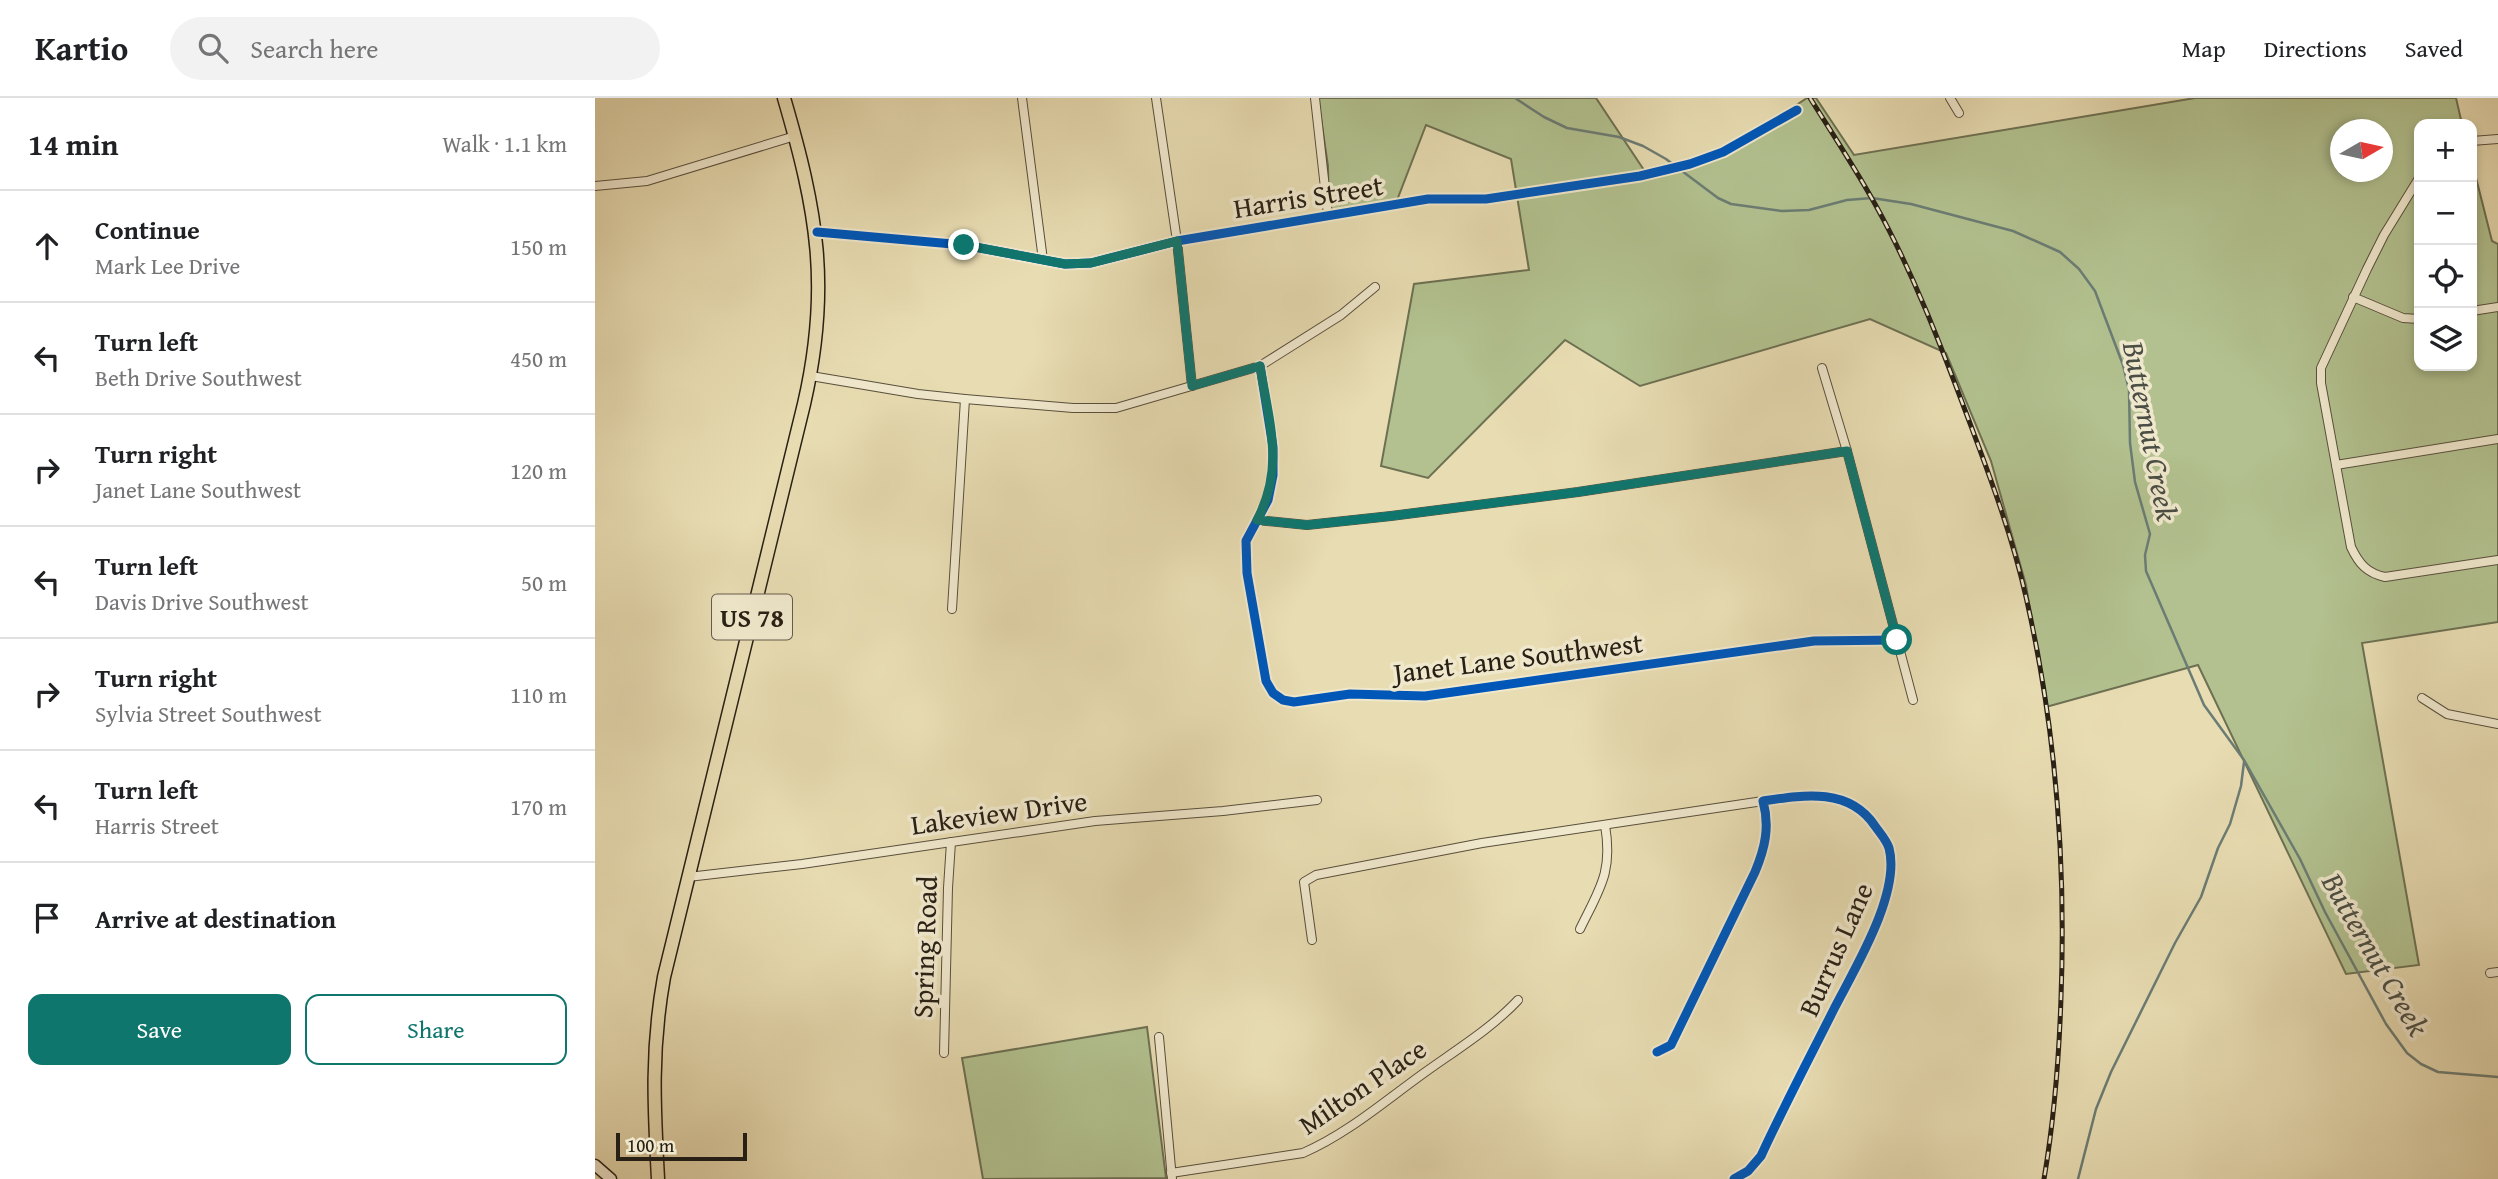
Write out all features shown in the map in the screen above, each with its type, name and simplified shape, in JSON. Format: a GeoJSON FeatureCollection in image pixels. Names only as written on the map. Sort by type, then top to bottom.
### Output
{"type":"FeatureCollection","features":[{"type":"Feature","properties":{"kind":"main road","name":"US 78"},"geometry":{"type":"LineString","coordinates":[[658,1179],[653,1069],[656,1022],[669,953],[811,376],[820,297],[817,232],[784,98]]}},
{"type":"Feature","properties":{"kind":"street"},"geometry":{"type":"LineString","coordinates":[[1022,98],[1043,260]]}},
{"type":"Feature","properties":{"kind":"street"},"geometry":{"type":"LineString","coordinates":[[1156,98],[1177,241],[1192,386]]}},
{"type":"Feature","properties":{"kind":"street"},"geometry":{"type":"LineString","coordinates":[[1315,98],[1328,215]]}},
{"type":"Feature","properties":{"kind":"street"},"geometry":{"type":"LineString","coordinates":[[1949,98],[1959,113]]}},
{"type":"Feature","properties":{"kind":"street","name":"Harris Street"},"geometry":{"type":"LineString","coordinates":[[817,232],[988,248],[1065,264],[1091,263],[1177,241],[1428,199],[1486,199],[1640,176],[1690,164],[1723,152],[1797,110]]}},
{"type":"Feature","properties":{"kind":"street"},"geometry":{"type":"LineString","coordinates":[[595,186],[647,181],[795,136]]}},
{"type":"Feature","properties":{"kind":"street"},"geometry":{"type":"LineString","coordinates":[[2477,141],[2498,139]]}},
{"type":"Feature","properties":{"kind":"street"},"geometry":{"type":"LineString","coordinates":[[2417,182],[2384,235],[2321,368],[2321,383],[2351,547],[2367,570],[2391,577],[2498,560]]}},
{"type":"Feature","properties":{"kind":"street"},"geometry":{"type":"LineString","coordinates":[[811,376],[965,400],[1073,408],[1116,408],[1260,366],[1341,315],[1375,287]]}},
{"type":"Feature","properties":{"kind":"street"},"geometry":{"type":"LineString","coordinates":[[2353,296],[2403,318],[2414,319]]}},
{"type":"Feature","properties":{"kind":"street"},"geometry":{"type":"LineString","coordinates":[[2477,309],[2498,307]]}},
{"type":"Feature","properties":{"kind":"street","name":"Janet Lane Southwest"},"geometry":{"type":"LineString","coordinates":[[1260,366],[1271,434],[1273,475],[1268,500],[1245,541],[1247,573],[1266,681],[1273,693],[1283,700],[1294,702],[1350,694],[1425,696],[1814,641],[1897,640]]}},
{"type":"Feature","properties":{"kind":"street"},"geometry":{"type":"LineString","coordinates":[[1822,368],[1847,451],[1913,701]]}},
{"type":"Feature","properties":{"kind":"street"},"geometry":{"type":"LineString","coordinates":[[952,609],[965,400]]}},
{"type":"Feature","properties":{"kind":"street"},"geometry":{"type":"LineString","coordinates":[[2336,465],[2498,439]]}},
{"type":"Feature","properties":{"kind":"street"},"geometry":{"type":"LineString","coordinates":[[1257,520],[1307,525],[1391,516],[1578,492],[1847,451]]}},
{"type":"Feature","properties":{"kind":"street"},"geometry":{"type":"LineString","coordinates":[[2422,698],[2447,714],[2498,724]]}},
{"type":"Feature","properties":{"kind":"street","name":"Burrus Lane"},"geometry":{"type":"LineString","coordinates":[[1312,940],[1304,882],[1316,874],[1482,844],[1797,796],[1829,795],[1852,804],[1871,820],[1889,846],[1890,888],[1870,938],[1761,1156],[1748,1171],[1734,1179]]}},
{"type":"Feature","properties":{"kind":"street","name":"Lakeview Drive"},"geometry":{"type":"LineString","coordinates":[[688,877],[802,864],[1095,821],[1317,800]]}},
{"type":"Feature","properties":{"kind":"street"},"geometry":{"type":"LineString","coordinates":[[1657,1052],[1671,1045],[1755,872],[1765,847],[1767,829],[1763,801]]}},
{"type":"Feature","properties":{"kind":"street"},"geometry":{"type":"LineString","coordinates":[[1580,929],[1606,875],[1609,847],[1605,825]]}},
{"type":"Feature","properties":{"kind":"street","name":"Spring Road"},"geometry":{"type":"LineString","coordinates":[[944,1053],[951,842]]}},
{"type":"Feature","properties":{"kind":"street","name":"Milton Place"},"geometry":{"type":"LineString","coordinates":[[1171,1176],[1303,1153],[1318,1147],[1478,1034],[1518,1000]]}},
{"type":"Feature","properties":{"kind":"street"},"geometry":{"type":"LineString","coordinates":[[1159,1037],[1171,1176]]}},
{"type":"Feature","properties":{"kind":"street"},"geometry":{"type":"LineString","coordinates":[[595,1165],[611,1179]]}},
{"type":"Feature","properties":{"kind":"green space"},"geometry":{"type":"Polygon","coordinates":[[[1318,98],[1596,98],[1648,176],[1748,137],[1807,98],[1816,98],[1854,155],[2195,98],[2456,98],[2461,119],[2414,119],[2414,371],[2477,371],[2477,182],[2492,241],[2498,244],[2498,622],[2362,643],[2419,965],[2346,974],[2198,665],[2046,707],[2026,585],[1991,461],[1946,353],[1870,319],[1640,386],[1565,340],[1428,478],[1381,466],[1414,284],[1529,270],[1511,159],[1426,125],[1394,208],[1329,218],[1328,166],[1318,98]]]}},
{"type":"Feature","properties":{"kind":"green space"},"geometry":{"type":"Polygon","coordinates":[[[1147,1027],[1166,1178],[983,1179],[962,1058],[1147,1027]]]}},
{"type":"Feature","properties":{"kind":"waterway","name":"Butternut Creek"},"geometry":{"type":"LineString","coordinates":[[1515,98],[1567,128],[1619,137],[1643,146],[1666,159],[1718,198],[1731,204],[1782,211],[1809,210],[1847,200],[1872,198],[1911,204],[2013,231],[2060,252],[2079,269],[2095,291],[2123,365],[2129,390],[2130,443],[2135,482],[2150,534],[2145,555],[2146,571],[2204,705],[2244,760],[2300,859],[2325,912],[2386,1024],[2407,1053],[2438,1072],[2498,1077]]}},
{"type":"Feature","properties":{"kind":"waterway"},"geometry":{"type":"LineString","coordinates":[[2078,1179],[2096,1109],[2111,1072],[2201,897],[2218,848],[2230,824],[2241,786],[2244,762]]}},
{"type":"Feature","properties":{"kind":"railway"},"geometry":{"type":"LineString","coordinates":[[1810,98],[1875,204],[1914,283],[1992,484],[2026,597],[2052,746],[2062,897],[2059,1043],[2044,1179]]}},
{"type":"Feature","properties":{"kind":"cycle path"},"geometry":{"type":"LineString","coordinates":[[817,232],[964,245],[1065,264],[1091,263],[1177,241],[1428,199],[1486,199],[1640,176],[1690,164],[1723,152],[1797,110]]}},
{"type":"Feature","properties":{"kind":"cycle path"},"geometry":{"type":"LineString","coordinates":[[1260,366],[1273,447],[1273,475],[1268,500],[1246,541],[1247,573],[1266,681],[1273,693],[1283,700],[1294,702],[1350,694],[1425,696],[1814,641],[1897,640]]}},
{"type":"Feature","properties":{"kind":"cycle path"},"geometry":{"type":"LineString","coordinates":[[1657,1052],[1671,1045],[1755,872],[1765,837],[1763,801],[1824,797],[1839,799],[1864,813],[1889,848],[1891,866],[1882,908],[1864,951],[1761,1156],[1748,1171],[1734,1179]]}},
{"type":"Feature","properties":{"kind":"route"},"geometry":{"type":"LineString","coordinates":[[964,245],[1065,264],[1091,263],[1177,241],[1192,386],[1260,366],[1273,447],[1273,475],[1268,500],[1257,520],[1307,525],[1391,516],[1578,492],[1847,451],[1897,640]]}}]}
